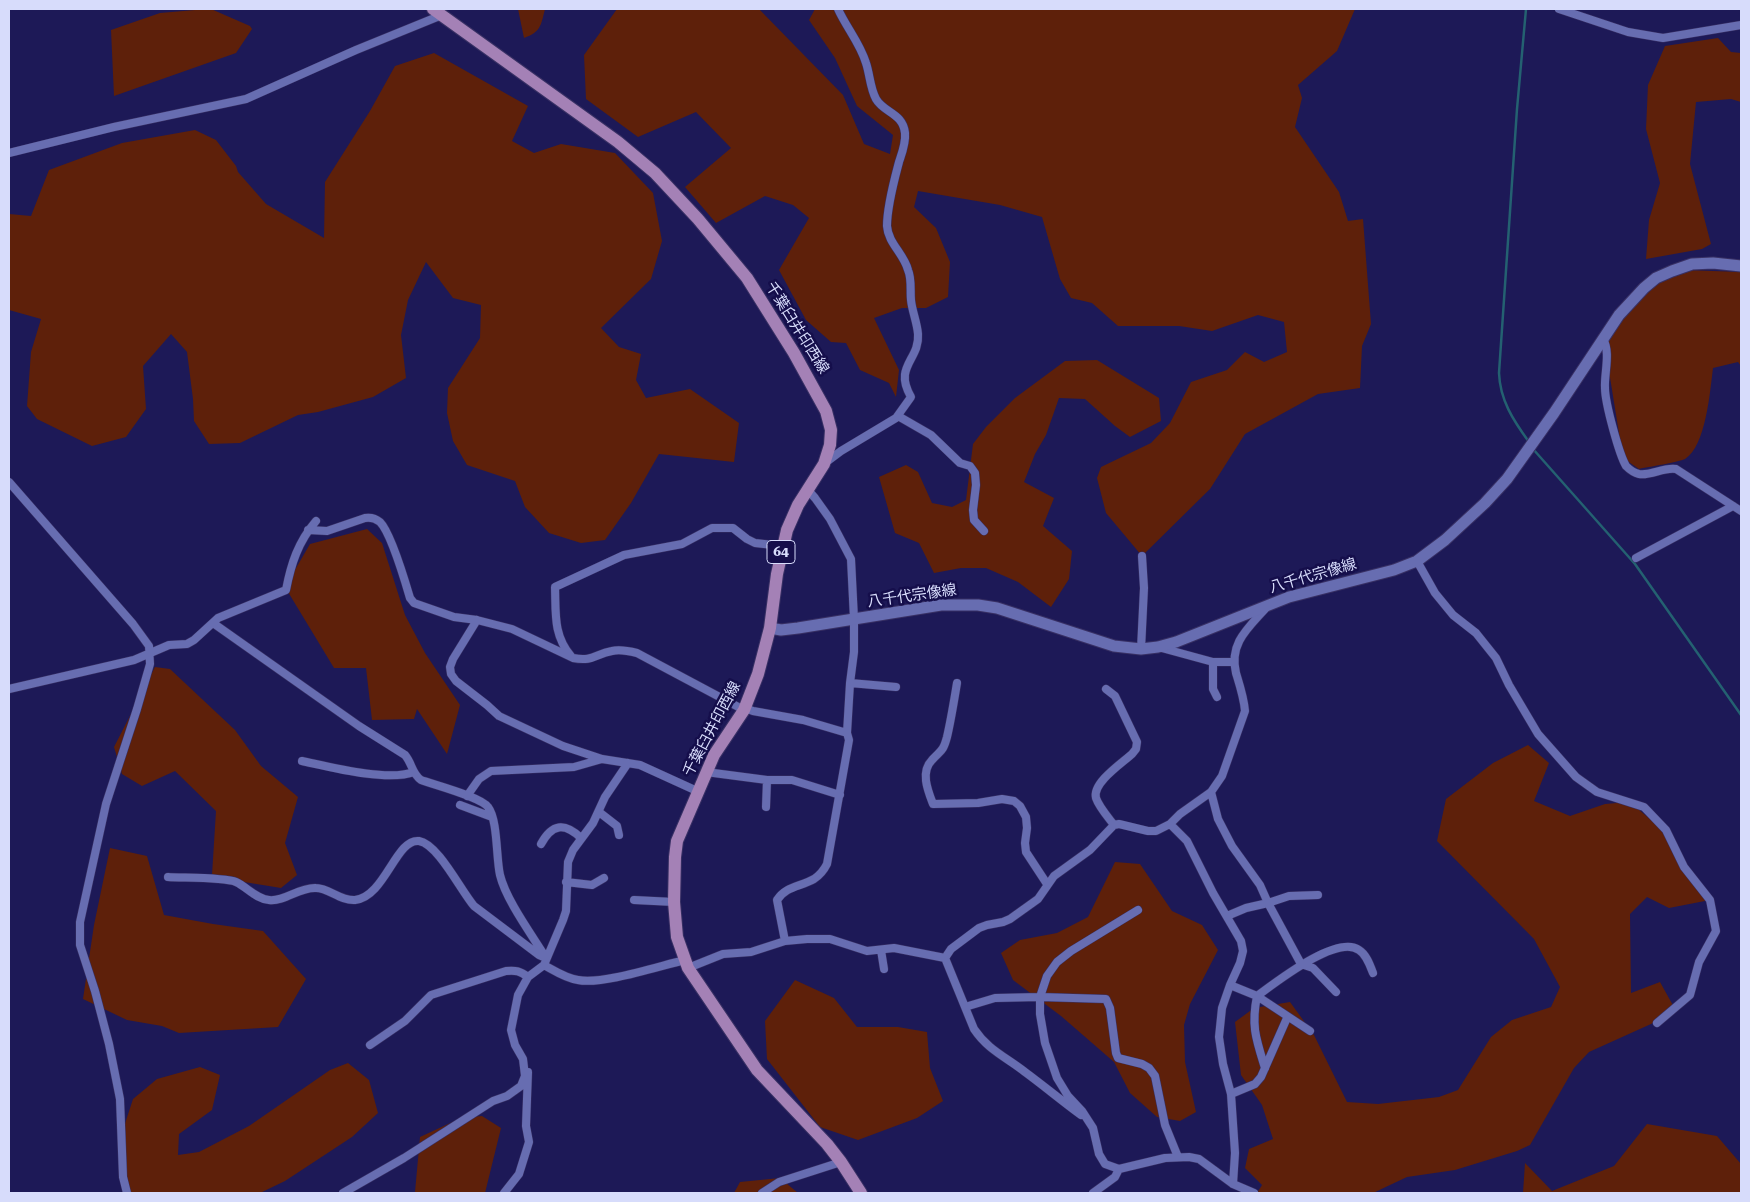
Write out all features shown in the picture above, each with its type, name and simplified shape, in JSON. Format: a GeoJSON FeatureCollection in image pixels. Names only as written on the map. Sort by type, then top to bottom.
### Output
{"type":"FeatureCollection","features":[{"type":"Feature","properties":{"kind":"main road","name":"千葉臼井印西線"},"geometry":{"type":"LineString","coordinates":[[438,12],[645,163],[698,219],[747,278],[769,311],[826,411],[831,430],[830,446],[824,464],[798,505],[782,546],[770,628],[758,674],[744,709],[714,755],[677,841],[674,902],[676,937],[686,964],[757,1070],[827,1144],[861,1193]]}},
{"type":"Feature","properties":{"kind":"main road","name":"八千代宗像線"},"geometry":{"type":"LineString","coordinates":[[770,628],[790,629],[942,605],[978,605],[997,608],[1114,646],[1141,649],[1176,642],[1289,597],[1394,570],[1417,560],[1445,540],[1485,503],[1507,478],[1527,452],[1619,315],[1633,298],[1656,278],[1692,264],[1713,262],[1741,266]]}},
{"type":"Feature","properties":{"kind":"street"},"geometry":{"type":"LineString","coordinates":[[824,464],[898,416],[911,397],[907,391],[905,370],[917,348],[918,341],[908,269],[889,235],[887,225],[892,189],[905,143],[905,132],[901,121],[894,113],[877,100],[872,89],[866,62],[838,9]]}},
{"type":"Feature","properties":{"kind":"street"},"geometry":{"type":"LineString","coordinates":[[1559,9],[1628,32],[1662,38],[1741,26]]}},
{"type":"Feature","properties":{"kind":"street"},"geometry":{"type":"LineString","coordinates":[[9,153],[114,127],[246,99],[438,12]]}},
{"type":"Feature","properties":{"kind":"street"},"geometry":{"type":"LineString","coordinates":[[1603,339],[1607,348],[1605,395],[1622,458],[1628,468],[1639,474],[1676,469],[1741,510]]}},
{"type":"Feature","properties":{"kind":"street"},"geometry":{"type":"LineString","coordinates":[[898,416],[931,435],[960,463],[970,466],[976,473],[974,520],[984,531]]}},
{"type":"Feature","properties":{"kind":"street"},"geometry":{"type":"LineString","coordinates":[[9,482],[133,624],[149,646],[150,664],[106,804],[80,922],[80,945],[95,990],[109,1044],[120,1099],[123,1178],[127,1193]]}},
{"type":"Feature","properties":{"kind":"street"},"geometry":{"type":"LineString","coordinates":[[785,941],[777,900],[786,889],[815,878],[827,864],[849,740],[850,683],[854,652],[851,559],[830,520],[808,490]]}},
{"type":"Feature","properties":{"kind":"street"},"geometry":{"type":"LineString","coordinates":[[1636,558],[1733,506]]}},
{"type":"Feature","properties":{"kind":"street"},"geometry":{"type":"LineString","coordinates":[[308,530],[327,531],[372,517],[383,525],[410,598],[414,603],[454,617],[477,620],[512,629],[572,658],[592,659],[620,650],[637,653],[744,709],[803,720],[848,733]]}},
{"type":"Feature","properties":{"kind":"street"},"geometry":{"type":"LineString","coordinates":[[9,689],[134,660],[169,645],[187,644],[218,618],[286,590],[292,561],[308,530],[316,521]]}},
{"type":"Feature","properties":{"kind":"street"},"geometry":{"type":"LineString","coordinates":[[572,658],[558,634],[555,587],[624,555],[682,544],[712,528],[733,528],[755,543],[782,546]]}},
{"type":"Feature","properties":{"kind":"street"},"geometry":{"type":"LineString","coordinates":[[1141,649],[1144,588],[1142,556]]}},
{"type":"Feature","properties":{"kind":"street"},"geometry":{"type":"LineString","coordinates":[[1417,560],[1435,592],[1454,615],[1476,633],[1496,658],[1509,685],[1538,734],[1576,777],[1597,792],[1644,807],[1666,830],[1684,867],[1710,900],[1716,931],[1699,962],[1690,995],[1657,1023]]}},
{"type":"Feature","properties":{"kind":"street"},"geometry":{"type":"LineString","coordinates":[[945,958],[951,950],[979,928],[1010,919],[1038,898],[1054,876],[1090,850],[1114,825],[1127,825],[1148,831],[1156,831],[1170,824],[1180,814],[1211,792],[1222,776],[1245,711],[1234,662],[1234,654],[1241,636],[1269,604]]}},
{"type":"Feature","properties":{"kind":"street"},"geometry":{"type":"LineString","coordinates":[[477,620],[453,659],[450,667],[451,674],[456,681],[499,716],[563,746],[602,759],[640,766],[698,791]]}},
{"type":"Feature","properties":{"kind":"street"},"geometry":{"type":"LineString","coordinates":[[213,623],[359,726],[405,755],[414,772],[421,780],[484,803],[492,817],[500,875],[508,895],[545,961]]}},
{"type":"Feature","properties":{"kind":"street"},"geometry":{"type":"LineString","coordinates":[[1158,647],[1213,662],[1234,662]]}},
{"type":"Feature","properties":{"kind":"street"},"geometry":{"type":"LineString","coordinates":[[1213,662],[1213,689],[1217,697]]}},
{"type":"Feature","properties":{"kind":"street"},"geometry":{"type":"LineString","coordinates":[[850,683],[896,688]]}},
{"type":"Feature","properties":{"kind":"street"},"geometry":{"type":"LineString","coordinates":[[957,683],[947,738],[941,753],[931,761],[927,769],[926,783],[933,804],[978,804],[1009,799],[1020,806],[1026,816],[1028,828],[1025,843],[1026,852],[1047,884]]}},
{"type":"Feature","properties":{"kind":"street"},"geometry":{"type":"LineString","coordinates":[[1106,689],[1115,696],[1137,742],[1136,749],[1132,754],[1103,780],[1096,792],[1096,799],[1114,825]]}},
{"type":"Feature","properties":{"kind":"street"},"geometry":{"type":"LineString","coordinates":[[467,796],[478,779],[491,771],[574,767],[602,759]]}},
{"type":"Feature","properties":{"kind":"street"},"geometry":{"type":"LineString","coordinates":[[302,761],[364,774],[406,775],[414,772]]}},
{"type":"Feature","properties":{"kind":"street"},"geometry":{"type":"LineString","coordinates":[[504,1193],[519,1174],[529,1142],[526,1126],[529,1078],[512,1037],[511,1030],[518,995],[528,976],[545,961],[563,920],[566,911],[568,862],[573,850],[593,823],[605,797],[628,763]]}},
{"type":"Feature","properties":{"kind":"street"},"geometry":{"type":"LineString","coordinates":[[706,772],[767,780],[792,780],[840,795]]}},
{"type":"Feature","properties":{"kind":"street"},"geometry":{"type":"LineString","coordinates":[[766,807],[767,780]]}},
{"type":"Feature","properties":{"kind":"street"},"geometry":{"type":"LineString","coordinates":[[1211,792],[1218,819],[1232,846],[1260,885],[1268,904],[1301,964],[1313,968],[1336,992]]}},
{"type":"Feature","properties":{"kind":"street"},"geometry":{"type":"LineString","coordinates":[[460,805],[492,817]]}},
{"type":"Feature","properties":{"kind":"street"},"geometry":{"type":"LineString","coordinates":[[599,812],[617,826],[619,835]]}},
{"type":"Feature","properties":{"kind":"street"},"geometry":{"type":"LineString","coordinates":[[1170,824],[1187,841],[1213,894],[1241,941],[1240,963],[1222,1008],[1220,1037],[1231,1094],[1235,1153],[1233,1184]]}},
{"type":"Feature","properties":{"kind":"street"},"geometry":{"type":"LineString","coordinates":[[541,844],[547,834],[560,827],[573,830],[581,838]]}},
{"type":"Feature","properties":{"kind":"street"},"geometry":{"type":"LineString","coordinates":[[168,877],[236,882],[255,895],[270,900],[317,887],[340,898],[356,900],[371,893],[406,845],[417,841],[423,842],[442,858],[466,897],[474,906],[566,977],[580,981],[686,964],[722,954],[751,952],[785,941],[830,939],[859,950],[894,948],[945,958]]}},
{"type":"Feature","properties":{"kind":"street"},"geometry":{"type":"LineString","coordinates":[[566,882],[592,885],[604,878]]}},
{"type":"Feature","properties":{"kind":"street"},"geometry":{"type":"LineString","coordinates":[[1227,916],[1246,908],[1268,904],[1289,896],[1318,895]]}},
{"type":"Feature","properties":{"kind":"street"},"geometry":{"type":"LineString","coordinates":[[634,900],[674,902]]}},
{"type":"Feature","properties":{"kind":"street"},"geometry":{"type":"LineString","coordinates":[[1138,910],[1096,935],[1057,962],[1048,976],[1040,997],[1040,1014],[1042,1029],[1054,1069],[1068,1096],[1082,1111],[1093,1128],[1101,1160],[1110,1166],[1118,1168],[1178,1157],[1189,1157],[1198,1159],[1233,1184],[1254,1193]]}},
{"type":"Feature","properties":{"kind":"street"},"geometry":{"type":"LineString","coordinates":[[1265,1068],[1255,1038],[1254,1022],[1257,996],[1301,964],[1338,948],[1352,947],[1359,950],[1365,957],[1372,973]]}},
{"type":"Feature","properties":{"kind":"street"},"geometry":{"type":"LineString","coordinates":[[881,950],[884,969]]}},
{"type":"Feature","properties":{"kind":"street"},"geometry":{"type":"LineString","coordinates":[[945,958],[977,1034],[995,1052],[1023,1070],[1088,1120]]}},
{"type":"Feature","properties":{"kind":"street"},"geometry":{"type":"LineString","coordinates":[[370,1044],[405,1021],[431,995],[514,970],[528,976]]}},
{"type":"Feature","properties":{"kind":"street"},"geometry":{"type":"LineString","coordinates":[[1230,985],[1257,996],[1287,1018],[1310,1031]]}},
{"type":"Feature","properties":{"kind":"street"},"geometry":{"type":"LineString","coordinates":[[965,1007],[996,998],[1103,998],[1108,1001],[1118,1058],[1142,1064],[1149,1068],[1155,1076],[1163,1118],[1178,1157]]}},
{"type":"Feature","properties":{"kind":"street"},"geometry":{"type":"LineString","coordinates":[[1231,1094],[1255,1084],[1261,1078],[1287,1018]]}},
{"type":"Feature","properties":{"kind":"street"},"geometry":{"type":"LineString","coordinates":[[343,1193],[404,1158],[493,1101],[513,1092],[521,1086],[525,1076],[525,1066]]}},
{"type":"Feature","properties":{"kind":"street"},"geometry":{"type":"LineString","coordinates":[[762,1193],[779,1182],[841,1162]]}},
{"type":"Feature","properties":{"kind":"street"},"geometry":{"type":"LineString","coordinates":[[1093,1193],[1115,1176],[1118,1168]]}},
{"type":"Feature","properties":{"kind":"shaded area"},"geometry":{"type":"Polygon","coordinates":[[[211,9],[250,26],[252,29],[236,53],[114,96],[111,30],[160,13],[211,9]]]}},
{"type":"Feature","properties":{"kind":"shaded area"},"geometry":{"type":"Polygon","coordinates":[[[518,9],[545,9],[537,30],[524,38],[518,9]]]}},
{"type":"Feature","properties":{"kind":"shaded area"},"geometry":{"type":"Polygon","coordinates":[[[617,9],[759,9],[843,95],[864,144],[890,154],[893,135],[857,106],[835,58],[809,20],[815,9],[1355,9],[1337,51],[1298,85],[1302,98],[1295,127],[1339,192],[1348,221],[1363,219],[1371,324],[1362,346],[1360,388],[1318,394],[1245,434],[1210,489],[1142,556],[1106,513],[1097,478],[1101,467],[1151,443],[1170,423],[1191,382],[1227,370],[1245,352],[1264,362],[1287,352],[1284,322],[1258,315],[1212,331],[1179,326],[1118,326],[1092,303],[1071,298],[1060,279],[1042,217],[1000,205],[918,191],[914,207],[936,228],[950,262],[948,297],[926,308],[902,308],[874,318],[899,370],[896,397],[889,383],[860,370],[846,343],[831,342],[806,320],[779,270],[809,218],[793,205],[765,196],[716,223],[685,187],[731,148],[696,112],[638,137],[586,99],[584,55],[617,9]]]}},
{"type":"Feature","properties":{"kind":"shaded area"},"geometry":{"type":"Polygon","coordinates":[[[1718,38],[1731,52],[1741,53],[1741,102],[1731,99],[1696,102],[1690,164],[1711,244],[1702,249],[1646,259],[1649,220],[1660,183],[1646,129],[1648,85],[1665,46],[1718,38]]]}},
{"type":"Feature","properties":{"kind":"shaded area"},"geometry":{"type":"Polygon","coordinates":[[[434,53],[528,106],[512,141],[534,153],[561,144],[615,153],[653,193],[662,241],[651,279],[601,328],[619,347],[641,354],[636,380],[646,398],[690,389],[739,423],[734,462],[659,454],[631,503],[605,540],[581,543],[549,533],[525,507],[515,481],[467,465],[453,441],[447,413],[448,388],[480,338],[481,305],[453,298],[426,262],[408,300],[401,335],[406,378],[373,397],[318,412],[298,415],[240,443],[209,444],[194,421],[187,352],[171,334],[143,366],[146,409],[126,437],[92,446],[37,419],[27,406],[31,352],[41,319],[9,310],[9,214],[31,216],[49,170],[122,143],[195,130],[216,140],[236,166],[238,172],[266,204],[324,238],[325,182],[370,111],[395,66],[434,53]]]}},
{"type":"Feature","properties":{"kind":"shaded area"},"geometry":{"type":"Polygon","coordinates":[[[1684,270],[1741,272],[1741,366],[1738,362],[1713,368],[1706,417],[1698,443],[1692,452],[1682,460],[1639,469],[1623,458],[1608,365],[1608,337],[1645,288],[1684,270]]]}},
{"type":"Feature","properties":{"kind":"shaded area"},"geometry":{"type":"Polygon","coordinates":[[[1097,360],[1159,398],[1161,421],[1130,437],[1085,399],[1059,398],[1046,435],[1035,454],[1024,482],[1054,498],[1043,526],[1072,551],[1069,579],[1051,607],[1018,582],[986,568],[961,568],[934,573],[919,543],[895,533],[879,477],[906,465],[918,472],[932,503],[952,507],[966,500],[973,444],[986,427],[1015,398],[1065,361],[1097,360]]]}},
{"type":"Feature","properties":{"kind":"shaded area"},"geometry":{"type":"Polygon","coordinates":[[[367,529],[382,543],[405,615],[425,653],[460,705],[447,754],[417,709],[414,719],[372,720],[366,668],[334,668],[285,587],[310,544],[367,529]]]}},
{"type":"Feature","properties":{"kind":"shaded area"},"geometry":{"type":"Polygon","coordinates":[[[155,667],[170,669],[235,730],[261,766],[298,797],[285,843],[297,875],[281,888],[212,875],[216,811],[175,771],[142,786],[122,774],[114,747],[155,667]]]}},
{"type":"Feature","properties":{"kind":"shaded area"},"geometry":{"type":"Polygon","coordinates":[[[1528,745],[1549,763],[1534,801],[1570,816],[1605,804],[1630,802],[1659,827],[1710,900],[1669,908],[1647,897],[1630,914],[1631,993],[1660,982],[1675,1009],[1651,1024],[1589,1052],[1574,1068],[1530,1145],[1517,1151],[1455,1170],[1407,1177],[1373,1193],[1257,1193],[1262,1185],[1245,1168],[1249,1149],[1273,1139],[1262,1105],[1241,1075],[1235,1022],[1254,1008],[1290,1002],[1314,1035],[1347,1102],[1378,1104],[1439,1097],[1458,1090],[1491,1037],[1512,1020],[1551,1007],[1560,987],[1534,939],[1437,841],[1446,799],[1493,763],[1528,745]]]}},
{"type":"Feature","properties":{"kind":"shaded area"},"geometry":{"type":"Polygon","coordinates":[[[110,848],[147,856],[164,915],[263,931],[306,979],[278,1027],[179,1033],[162,1026],[127,1020],[83,999],[94,925],[110,848]]]}},
{"type":"Feature","properties":{"kind":"shaded area"},"geometry":{"type":"Polygon","coordinates":[[[1115,862],[1140,864],[1172,911],[1202,925],[1218,950],[1190,1004],[1184,1025],[1185,1062],[1196,1112],[1180,1121],[1157,1117],[1130,1093],[1114,1062],[1061,1016],[1013,980],[1001,953],[1020,940],[1057,933],[1088,917],[1115,862]]]}},
{"type":"Feature","properties":{"kind":"shaded area"},"geometry":{"type":"Polygon","coordinates":[[[795,980],[834,998],[857,1027],[898,1027],[927,1032],[930,1068],[943,1101],[917,1118],[858,1140],[820,1127],[767,1059],[765,1021],[795,980]]]}},
{"type":"Feature","properties":{"kind":"shaded area"},"geometry":{"type":"Polygon","coordinates":[[[348,1063],[369,1080],[378,1113],[352,1137],[285,1181],[260,1193],[128,1193],[119,1142],[133,1099],[157,1079],[200,1067],[220,1075],[212,1110],[179,1134],[178,1155],[199,1152],[249,1126],[330,1070],[348,1063]]]}},
{"type":"Feature","properties":{"kind":"shaded area"},"geometry":{"type":"Polygon","coordinates":[[[482,1116],[501,1128],[485,1193],[411,1193],[415,1192],[420,1137],[461,1118],[482,1116]]]}},
{"type":"Feature","properties":{"kind":"shaded area"},"geometry":{"type":"Polygon","coordinates":[[[1647,1124],[1717,1136],[1741,1164],[1741,1193],[1523,1193],[1525,1163],[1552,1191],[1614,1166],[1647,1124]]]}},
{"type":"Feature","properties":{"kind":"shaded area"},"geometry":{"type":"Polygon","coordinates":[[[780,1178],[798,1193],[734,1193],[740,1182],[780,1178]]]}},
{"type":"Feature","properties":{"kind":"waterway"},"geometry":{"type":"LineString","coordinates":[[1526,9],[1517,109],[1499,373],[1502,392],[1508,409],[1529,442]]}},
{"type":"Feature","properties":{"kind":"waterway"},"geometry":{"type":"LineString","coordinates":[[1533,449],[1635,564],[1741,715]]}}]}
